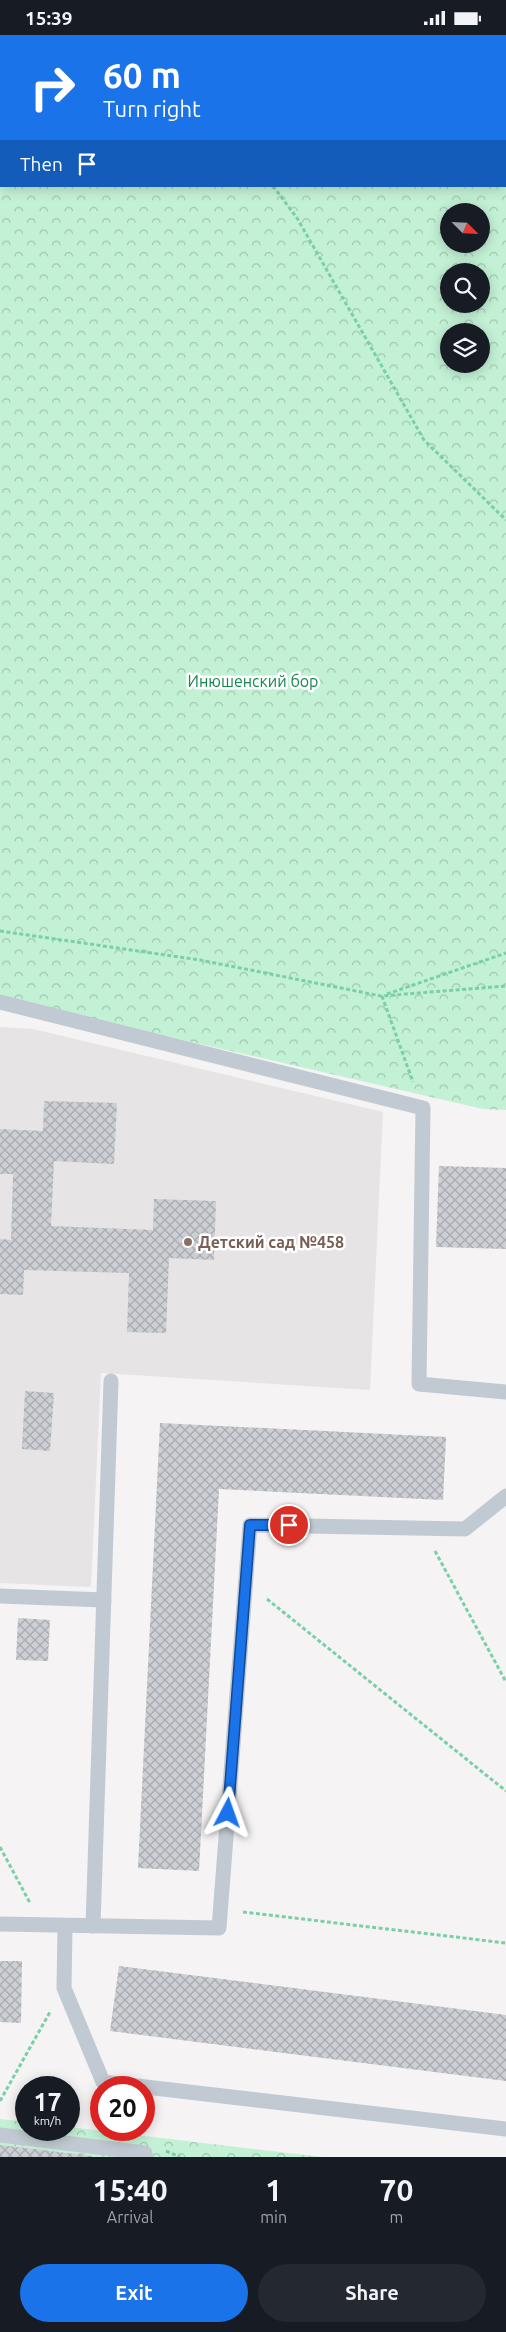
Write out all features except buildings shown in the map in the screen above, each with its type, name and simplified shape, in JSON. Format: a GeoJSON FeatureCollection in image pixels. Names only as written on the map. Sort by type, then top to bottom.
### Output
{"type":"FeatureCollection","features":[{"type":"Feature","properties":{"kind":"lane"},"geometry":{"type":"LineString","coordinates":[[0,1003],[423,1108],[419,1384],[506,1392]]}},
{"type":"Feature","properties":{"kind":"lane"},"geometry":{"type":"LineString","coordinates":[[93,1927],[111,1381]]}},
{"type":"Feature","properties":{"kind":"lane"},"geometry":{"type":"LineString","coordinates":[[0,1924],[219,1928],[250,1525],[465,1529],[506,1496]]}},
{"type":"Feature","properties":{"kind":"lane"},"geometry":{"type":"LineString","coordinates":[[0,1595],[104,1600]]}},
{"type":"Feature","properties":{"kind":"lane"},"geometry":{"type":"LineString","coordinates":[[65,1926],[64,1988],[103,2082],[506,2129]]}},
{"type":"Feature","properties":{"kind":"lane"},"geometry":{"type":"LineString","coordinates":[[0,2135],[145,2153],[145,2157]]}},
{"type":"Feature","properties":{"kind":"path"},"geometry":{"type":"LineString","coordinates":[[273,187],[297,218],[424,440],[506,520]]}},
{"type":"Feature","properties":{"kind":"path"},"geometry":{"type":"LineString","coordinates":[[0,931],[200,960],[382,997],[506,986]]}},
{"type":"Feature","properties":{"kind":"path"},"geometry":{"type":"LineString","coordinates":[[382,997],[506,953]]}},
{"type":"Feature","properties":{"kind":"path"},"geometry":{"type":"LineString","coordinates":[[382,997],[423,1108]]}},
{"type":"Feature","properties":{"kind":"path"},"geometry":{"type":"LineString","coordinates":[[423,1528],[506,1682]]}},
{"type":"Feature","properties":{"kind":"path"},"geometry":{"type":"LineString","coordinates":[[246,1582],[506,1791]]}},
{"type":"Feature","properties":{"kind":"path"},"geometry":{"type":"LineString","coordinates":[[0,1847],[43,1925]]}},
{"type":"Feature","properties":{"kind":"path"},"geometry":{"type":"LineString","coordinates":[[221,1909],[506,1943]]}},
{"type":"Feature","properties":{"kind":"path"},"geometry":{"type":"LineString","coordinates":[[0,2101],[64,1988]]}},
{"type":"Feature","properties":{"kind":"shaded area","name":"Детский сад №458"},"geometry":{"type":"Polygon","coordinates":[[[0,1027],[33,1029],[383,1112],[370,1390],[101,1373],[91,1587],[0,1583],[0,1027]]]}},
{"type":"Feature","properties":{"kind":"green space","name":"Инюшенский бор"},"geometry":{"type":"Polygon","coordinates":[[[0,187],[506,187],[506,1110],[483,1109],[0,998],[0,187]]]}},
{"type":"Feature","properties":{"kind":"green space"},"geometry":{"type":"Polygon","coordinates":[[[0,2119],[15,2121],[15,2141],[80,2141],[80,2128],[90,2129],[90,2141],[155,2141],[155,2137],[322,2157],[0,2157],[0,2119]]]}},
{"type":"Feature","properties":{"kind":"place","name":"Детский сад №458"},"geometry":{"type":"Point","coordinates":[188,1242]}},
{"type":"Feature","properties":{"kind":"route"},"geometry":{"type":"LineString","coordinates":[[228,1813],[250,1525],[289,1525]]}}]}
